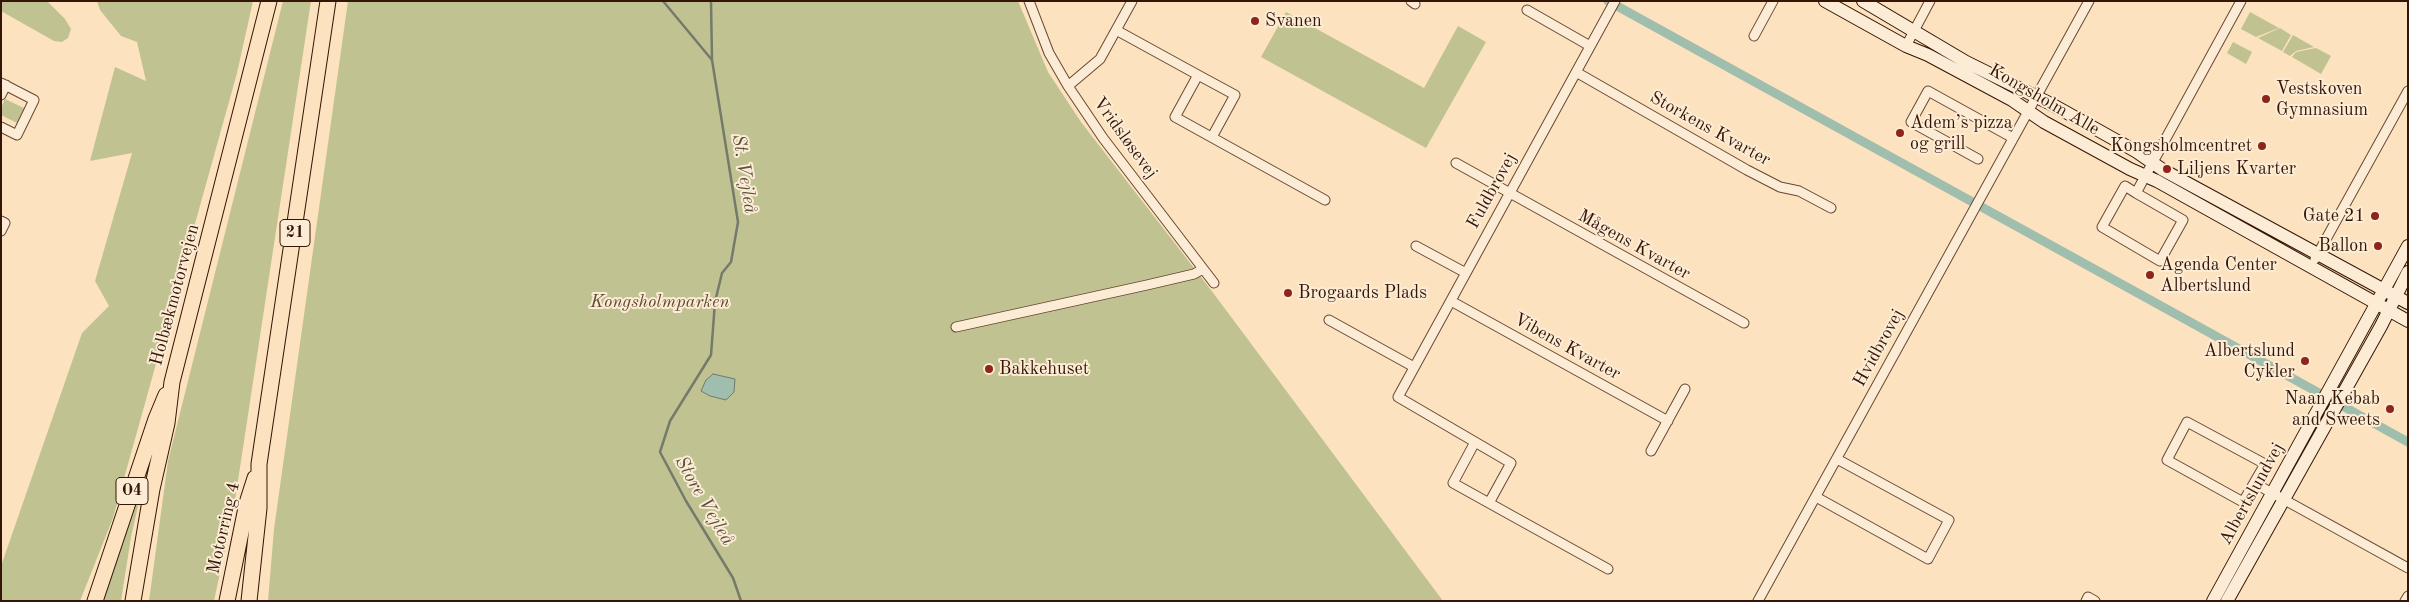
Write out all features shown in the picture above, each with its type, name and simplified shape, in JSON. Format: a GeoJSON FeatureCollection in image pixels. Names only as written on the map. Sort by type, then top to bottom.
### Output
{"type":"FeatureCollection","features":[{"type":"Feature","properties":{"kind":"highway","name":"Holbækmotorvejen"},"geometry":{"type":"LineString","coordinates":[[133,601],[152,489],[168,423],[172,382],[269,1]]}},
{"type":"Feature","properties":{"kind":"highway","name":"21"},"geometry":{"type":"LineString","coordinates":[[249,601],[259,508],[259,464],[328,1]]}},
{"type":"Feature","properties":{"kind":"highway","name":"O4"},"geometry":{"type":"LineString","coordinates":[[95,601],[156,419],[172,382]]}},
{"type":"Feature","properties":{"kind":"highway","name":"Motorring 4"},"geometry":{"type":"LineString","coordinates":[[227,601],[247,503],[259,464]]}},
{"type":"Feature","properties":{"kind":"street","name":"Vridsløsevej"},"geometry":{"type":"LineString","coordinates":[[1029,1],[1045,45],[1068,86],[1103,138],[1214,283]]}},
{"type":"Feature","properties":{"kind":"street"},"geometry":{"type":"LineString","coordinates":[[1068,86],[1100,59],[1132,1]]}},
{"type":"Feature","properties":{"kind":"street","name":"Fuldbrovej"},"geometry":{"type":"LineString","coordinates":[[1475,442],[1398,397],[1615,1]]}},
{"type":"Feature","properties":{"kind":"street"},"geometry":{"type":"LineString","coordinates":[[1754,36],[1773,1]]}},
{"type":"Feature","properties":{"kind":"street","name":"Kongsholm Alle"},"geometry":{"type":"LineString","coordinates":[[1825,1],[1906,46],[1928,55],[2078,141],[2311,266],[2408,321]]}},
{"type":"Feature","properties":{"kind":"street","name":"Kongsholm Alle"},"geometry":{"type":"LineString","coordinates":[[1863,1],[1966,62],[2053,105],[2152,163],[2408,303]]}},
{"type":"Feature","properties":{"kind":"street"},"geometry":{"type":"LineString","coordinates":[[1906,46],[1930,1]]}},
{"type":"Feature","properties":{"kind":"street","name":"Hvidbrovej"},"geometry":{"type":"LineString","coordinates":[[1758,601],[2089,1]]}},
{"type":"Feature","properties":{"kind":"street"},"geometry":{"type":"LineString","coordinates":[[2136,192],[2241,1]]}},
{"type":"Feature","properties":{"kind":"street"},"geometry":{"type":"LineString","coordinates":[[1527,10],[1590,46]]}},
{"type":"Feature","properties":{"kind":"street"},"geometry":{"type":"LineString","coordinates":[[1116,30],[1235,95],[1212,137]]}},
{"type":"Feature","properties":{"kind":"street","name":"Storkens Kvarter"},"geometry":{"type":"LineString","coordinates":[[1576,72],[1747,170],[1780,187],[1799,190],[1831,208]]}},
{"type":"Feature","properties":{"kind":"street"},"geometry":{"type":"LineString","coordinates":[[1198,75],[1175,117],[1325,200]]}},
{"type":"Feature","properties":{"kind":"street"},"geometry":{"type":"LineString","coordinates":[[1,95],[4,84],[34,100],[17,135],[1,127]]}},
{"type":"Feature","properties":{"kind":"street"},"geometry":{"type":"LineString","coordinates":[[1978,159],[1910,122],[1928,91],[2013,138]]}},
{"type":"Feature","properties":{"kind":"street"},"geometry":{"type":"LineString","coordinates":[[2311,266],[2408,91]]}},
{"type":"Feature","properties":{"kind":"street","name":"Mågens Kvarter"},"geometry":{"type":"LineString","coordinates":[[1456,163],[1509,195],[1744,323]]}},
{"type":"Feature","properties":{"kind":"street"},"geometry":{"type":"LineString","coordinates":[[2125,186],[2136,192],[2183,220],[2160,261],[2102,227],[2125,186]]}},
{"type":"Feature","properties":{"kind":"street"},"geometry":{"type":"LineString","coordinates":[[1,221],[5,223],[1,231]]}},
{"type":"Feature","properties":{"kind":"street"},"geometry":{"type":"LineString","coordinates":[[1416,246],[1466,273]]}},
{"type":"Feature","properties":{"kind":"street","name":"Albertslundvej"},"geometry":{"type":"LineString","coordinates":[[2213,601],[2278,496],[2328,406],[2335,382],[2408,246]]}},
{"type":"Feature","properties":{"kind":"street"},"geometry":{"type":"LineString","coordinates":[[956,327],[1194,274],[1203,269]]}},
{"type":"Feature","properties":{"kind":"street","name":"Albertslundvej"},"geometry":{"type":"LineString","coordinates":[[2328,406],[2347,388],[2408,272]]}},
{"type":"Feature","properties":{"kind":"street","name":"Vibens Kvarter"},"geometry":{"type":"LineString","coordinates":[[1451,301],[1668,421]]}},
{"type":"Feature","properties":{"kind":"street"},"geometry":{"type":"LineString","coordinates":[[1330,320],[1414,367]]}},
{"type":"Feature","properties":{"kind":"street"},"geometry":{"type":"LineString","coordinates":[[1651,452],[1686,389]]}},
{"type":"Feature","properties":{"kind":"street"},"geometry":{"type":"LineString","coordinates":[[2187,422],[2264,464],[2254,483],[2243,502],[2167,460],[2187,422]]}},
{"type":"Feature","properties":{"kind":"street"},"geometry":{"type":"LineString","coordinates":[[1489,503],[1512,462],[1475,442],[1453,482],[1489,503],[1608,569]]}},
{"type":"Feature","properties":{"kind":"street"},"geometry":{"type":"LineString","coordinates":[[1816,497],[1928,559],[1949,520],[1837,459]]}},
{"type":"Feature","properties":{"kind":"street"},"geometry":{"type":"LineString","coordinates":[[2254,483],[2408,568]]}},
{"type":"Feature","properties":{"kind":"street","name":"Albertslundvej"},"geometry":{"type":"LineString","coordinates":[[2227,601],[2278,496]]}},
{"type":"Feature","properties":{"kind":"street"},"geometry":{"type":"LineString","coordinates":[[2405,601],[2408,596]]}},
{"type":"Feature","properties":{"kind":"street"},"geometry":{"type":"LineString","coordinates":[[2086,601],[2088,597],[2095,601]]}},
{"type":"Feature","properties":{"kind":"green space"},"geometry":{"type":"Polygon","coordinates":[[[1,1],[47,1],[65,19],[71,29],[68,38],[62,42],[54,41],[1,11],[1,1]]]}},
{"type":"Feature","properties":{"kind":"green space"},"geometry":{"type":"Polygon","coordinates":[[[97,1],[253,1],[237,73],[113,518],[80,601],[1,601],[1,566],[82,333],[109,306],[95,281],[132,153],[90,161],[115,67],[146,81],[137,42],[121,36],[100,10],[97,1]]]}},
{"type":"Feature","properties":{"kind":"green space"},"geometry":{"type":"Polygon","coordinates":[[[283,1],[311,1],[234,507],[214,601],[149,601],[168,461],[283,1]]]}},
{"type":"Feature","properties":{"kind":"green space","name":"Kongsholmparken"},"geometry":{"type":"Polygon","coordinates":[[[348,1],[1018,1],[1048,72],[1081,122],[1211,290],[1443,601],[268,601],[274,529],[348,1]]]}},
{"type":"Feature","properties":{"kind":"green space"},"geometry":{"type":"Polygon","coordinates":[[[1286,12],[1424,88],[1458,26],[1486,42],[1426,148],[1261,57],[1286,12]]]}},
{"type":"Feature","properties":{"kind":"green space"},"geometry":{"type":"Polygon","coordinates":[[[2250,12],[2279,28],[2256,37],[2241,29],[2250,12]]]}},
{"type":"Feature","properties":{"kind":"green space"},"geometry":{"type":"Polygon","coordinates":[[[2280,28],[2291,35],[2282,51],[2258,38],[2280,28]]]}},
{"type":"Feature","properties":{"kind":"green space"},"geometry":{"type":"Polygon","coordinates":[[[2293,35],[2314,47],[2296,51],[2290,56],[2283,52],[2293,35]]]}},
{"type":"Feature","properties":{"kind":"green space"},"geometry":{"type":"Polygon","coordinates":[[[2233,42],[2252,52],[2246,64],[2227,53],[2233,42]]]}},
{"type":"Feature","properties":{"kind":"green space"},"geometry":{"type":"Polygon","coordinates":[[[2316,48],[2331,56],[2321,74],[2292,57],[2296,52],[2316,48]]]}},
{"type":"Feature","properties":{"kind":"green space"},"geometry":{"type":"Polygon","coordinates":[[[5,99],[26,109],[19,124],[1,115],[1,108],[5,99]]]}},
{"type":"Feature","properties":{"kind":"green space"},"geometry":{"type":"Polygon","coordinates":[[[143,484],[131,537],[121,601],[103,601],[143,484]]]}},
{"type":"Feature","properties":{"kind":"shaded area"},"geometry":{"type":"Polygon","coordinates":[[[713,374],[735,379],[734,392],[726,400],[710,396],[701,391],[706,380],[713,374]]]}},
{"type":"Feature","properties":{"kind":"waterway","name":"St. Vejleå"},"geometry":{"type":"LineString","coordinates":[[663,1],[712,60],[738,222],[731,262],[722,273],[715,302],[711,355],[670,421],[660,452],[686,501],[733,578],[741,601]]}},
{"type":"Feature","properties":{"kind":"waterway"},"geometry":{"type":"LineString","coordinates":[[711,1],[712,60]]}},
{"type":"Feature","properties":{"kind":"waterway"},"geometry":{"type":"LineString","coordinates":[[1608,1],[2408,442]]}},
{"type":"Feature","properties":{"kind":"place","name":"Svanen"},"geometry":{"type":"Point","coordinates":[1255,21]}},
{"type":"Feature","properties":{"kind":"place","name":"Vestskoven Gymnasium"},"geometry":{"type":"Point","coordinates":[2266,99]}},
{"type":"Feature","properties":{"kind":"place","name":"Adem’s pizza og grill"},"geometry":{"type":"Point","coordinates":[1900,133]}},
{"type":"Feature","properties":{"kind":"place","name":"Kongsholmcentret"},"geometry":{"type":"Point","coordinates":[2262,146]}},
{"type":"Feature","properties":{"kind":"place","name":"Liljens Kvarter"},"geometry":{"type":"Point","coordinates":[2167,169]}},
{"type":"Feature","properties":{"kind":"place","name":"Gate 21"},"geometry":{"type":"Point","coordinates":[2375,216]}},
{"type":"Feature","properties":{"kind":"place","name":"Ballon"},"geometry":{"type":"Point","coordinates":[2378,246]}},
{"type":"Feature","properties":{"kind":"place","name":"Agenda Center Albertslund"},"geometry":{"type":"Point","coordinates":[2150,275]}},
{"type":"Feature","properties":{"kind":"place","name":"Brogaards Plads"},"geometry":{"type":"Point","coordinates":[1288,293]}},
{"type":"Feature","properties":{"kind":"place","name":"Albertslund Cykler"},"geometry":{"type":"Point","coordinates":[2305,361]}},
{"type":"Feature","properties":{"kind":"place","name":"Bakkehuset"},"geometry":{"type":"Point","coordinates":[989,369]}},
{"type":"Feature","properties":{"kind":"place","name":"Naan Kebab and Sweets"},"geometry":{"type":"Point","coordinates":[2390,409]}},
{"type":"Feature","properties":{"kind":"water label","name":"Store Vejleå"},"geometry":{"type":"Point","coordinates":[704,501]}}]}
